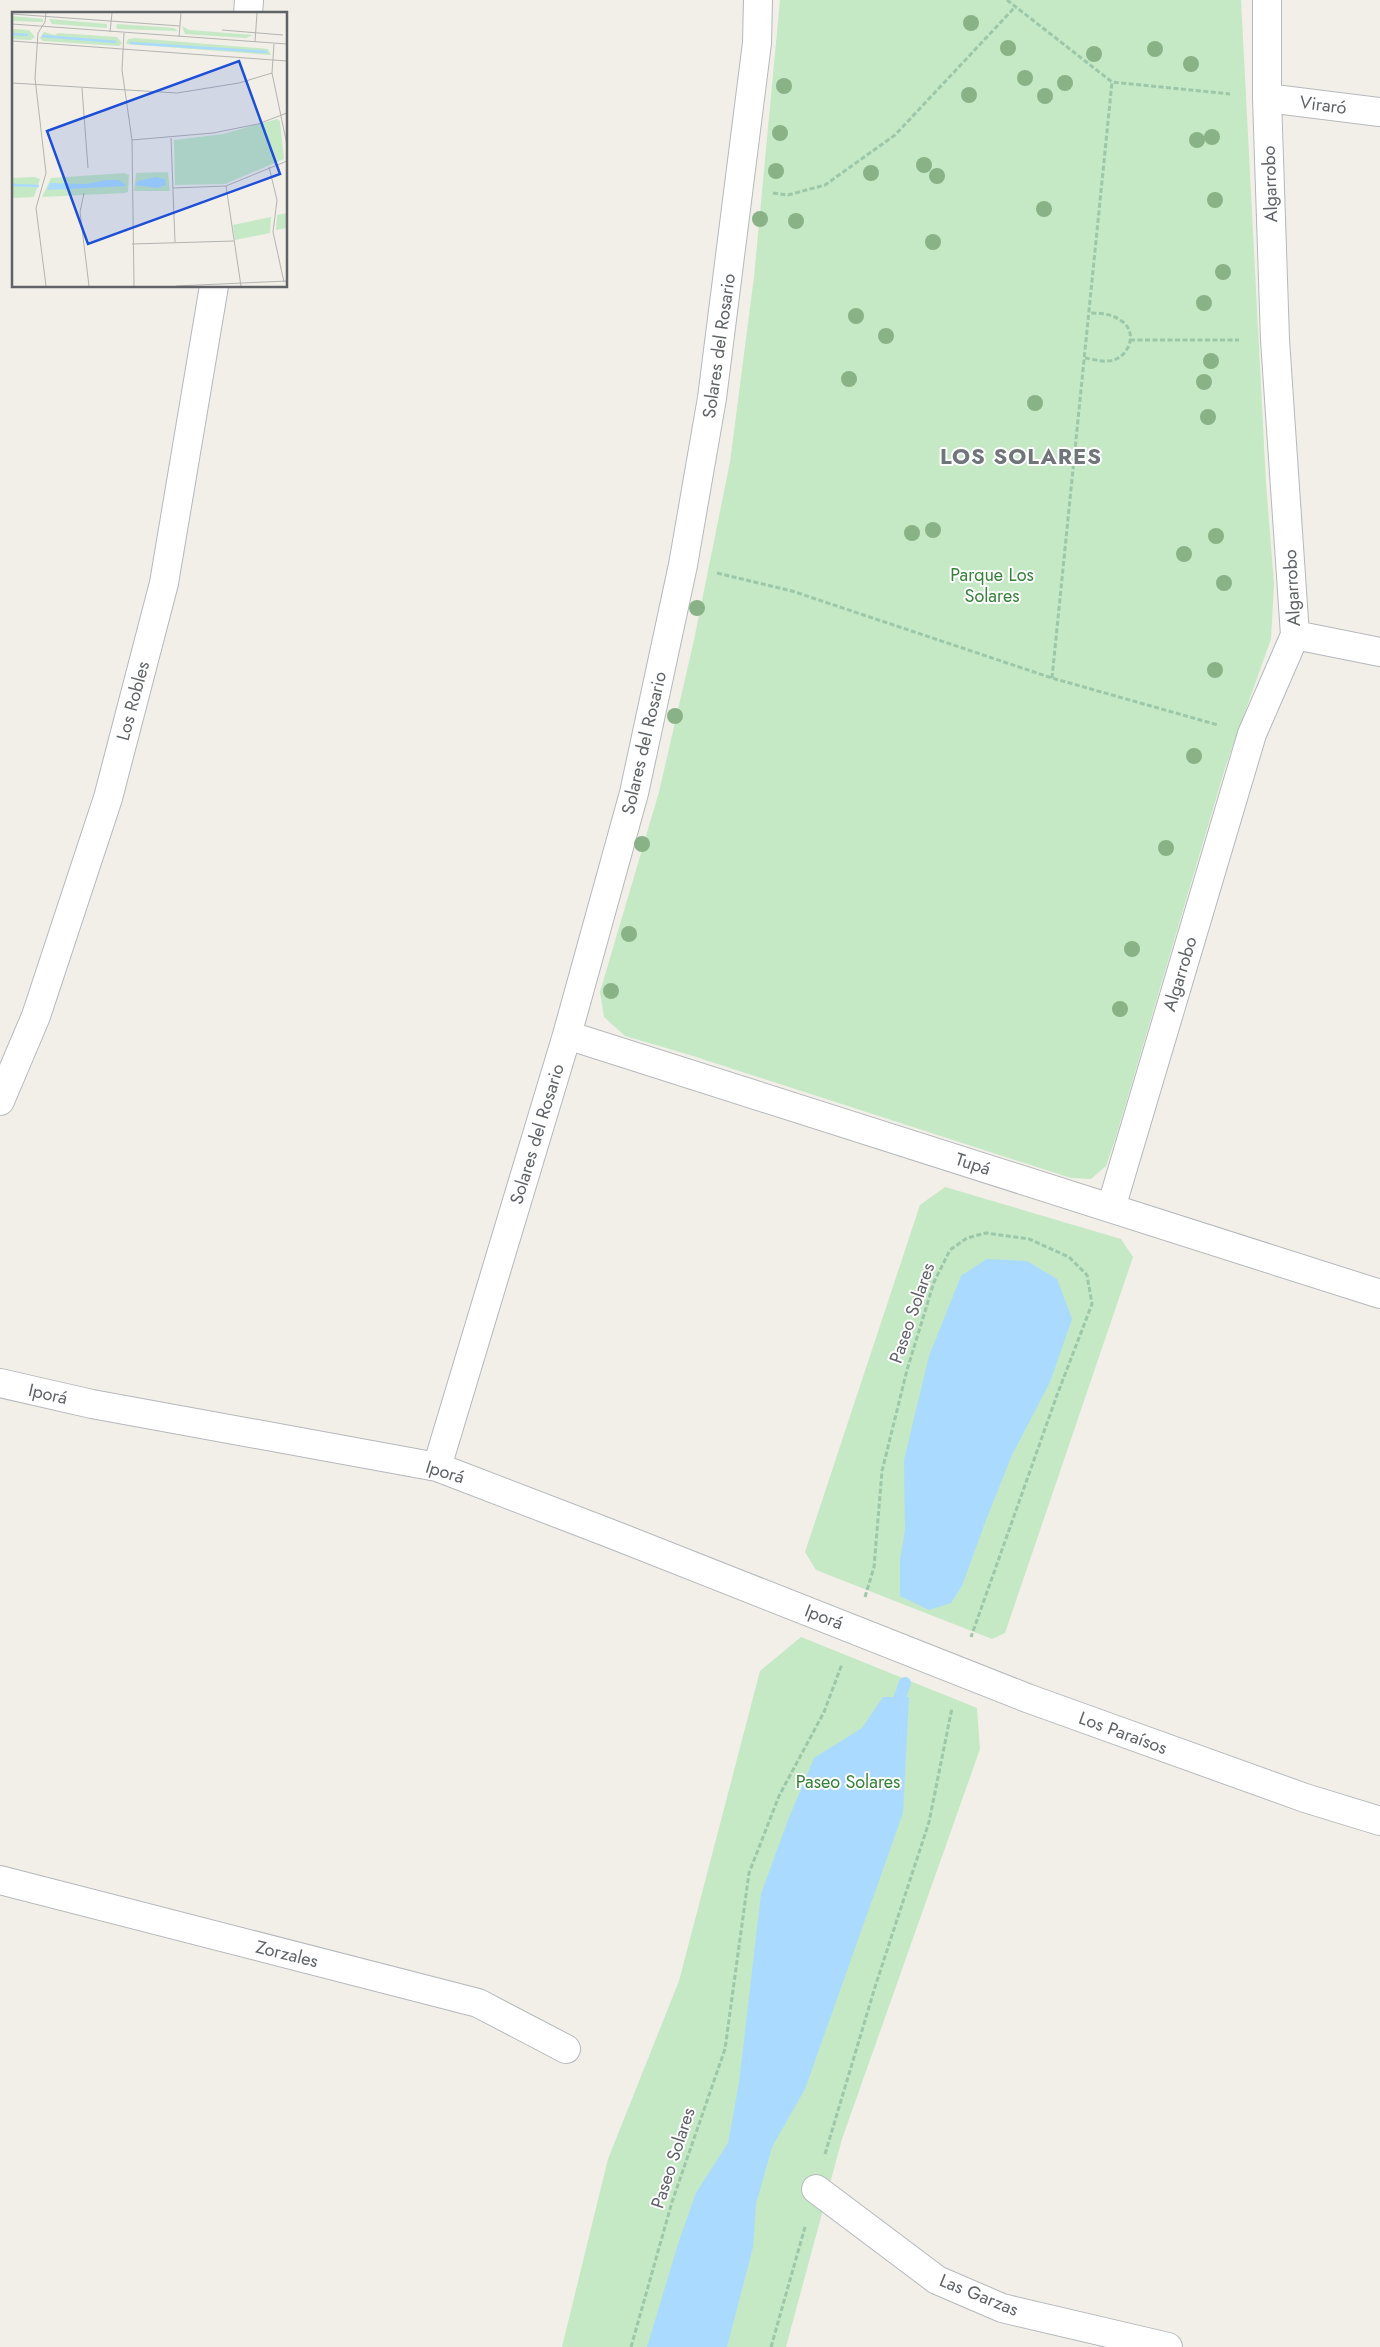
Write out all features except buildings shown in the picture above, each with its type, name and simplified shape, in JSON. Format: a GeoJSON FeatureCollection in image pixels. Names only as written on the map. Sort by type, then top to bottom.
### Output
{"type":"FeatureCollection","features":[{"type":"Feature","properties":{"kind":"street","name":"Solares del Rosario"},"geometry":{"type":"LineString","coordinates":[[437,1468],[567,1035],[634,793],[683,565],[712,398],[740,191],[757,44],[758,0]]}},
{"type":"Feature","properties":{"kind":"street","name":"Algarrobo"},"geometry":{"type":"LineString","coordinates":[[1111,1208],[1252,734],[1295,635],[1274,340],[1267,98],[1267,0]]}},
{"type":"Feature","properties":{"kind":"street","name":"Viraró"},"geometry":{"type":"LineString","coordinates":[[1267,98],[1380,112]]}},
{"type":"Feature","properties":{"kind":"street","name":"Los Robles"},"geometry":{"type":"LineString","coordinates":[[0,1101],[36,1016],[108,798],[162,592],[214,288]]}},
{"type":"Feature","properties":{"kind":"street"},"geometry":{"type":"LineString","coordinates":[[1295,635],[1380,652]]}},
{"type":"Feature","properties":{"kind":"street","name":"Tupá"},"geometry":{"type":"LineString","coordinates":[[567,1035],[1380,1294]]}},
{"type":"Feature","properties":{"kind":"street","name":"Iporá"},"geometry":{"type":"LineString","coordinates":[[0,1383],[92,1404],[437,1468],[862,1632]]}},
{"type":"Feature","properties":{"kind":"street","name":"Los Paraísos"},"geometry":{"type":"LineString","coordinates":[[862,1632],[1027,1698],[1305,1798],[1380,1821]]}},
{"type":"Feature","properties":{"kind":"street","name":"Zorzales"},"geometry":{"type":"LineString","coordinates":[[0,1880],[478,2003],[566,2049]]}},
{"type":"Feature","properties":{"kind":"street","name":"Las Garzas"},"geometry":{"type":"LineString","coordinates":[[816,2188],[937,2280],[1002,2308],[1168,2347]]}},
{"type":"Feature","properties":{"kind":"path"},"geometry":{"type":"LineString","coordinates":[[1007,0],[1112,82],[1267,98]]}},
{"type":"Feature","properties":{"kind":"path"},"geometry":{"type":"LineString","coordinates":[[740,191],[788,195],[825,185],[895,135],[1015,7]]}},
{"type":"Feature","properties":{"kind":"path"},"geometry":{"type":"LineString","coordinates":[[1052,678],[1112,82]]}},
{"type":"Feature","properties":{"kind":"path"},"geometry":{"type":"LineString","coordinates":[[1085,358],[1108,362],[1119,358],[1127,351],[1130,340],[1130,332],[1125,323],[1116,317],[1090,313]]}},
{"type":"Feature","properties":{"kind":"path"},"geometry":{"type":"LineString","coordinates":[[1130,340],[1274,340]]}},
{"type":"Feature","properties":{"kind":"path"},"geometry":{"type":"LineString","coordinates":[[1067,534],[1072,534]]}},
{"type":"Feature","properties":{"kind":"path"},"geometry":{"type":"LineString","coordinates":[[683,565],[792,591],[1052,678],[1252,734]]}},
{"type":"Feature","properties":{"kind":"path","name":"Paseo Solares"},"geometry":{"type":"LineString","coordinates":[[631,2347],[672,2202],[725,2049],[749,1873],[779,1796],[824,1712],[862,1632],[874,1567],[882,1471],[906,1370],[934,1282],[950,1250],[967,1238],[986,1233],[1029,1239],[1069,1257],[1087,1275],[1092,1304],[1056,1395],[960,1671],[930,1822],[875,1987],[771,2347]]}},
{"type":"Feature","properties":{"kind":"green space","name":"Parque Los Solares"},"geometry":{"type":"Polygon","coordinates":[[[780,0],[1241,0],[1266,483],[1274,584],[1271,639],[1226,765],[1115,1140],[1106,1166],[1091,1179],[1071,1178],[690,1055],[625,1036],[604,1017],[600,992],[659,792],[694,640],[730,462],[754,277],[780,0]]]}},
{"type":"Feature","properties":{"kind":"green space"},"geometry":{"type":"Polygon","coordinates":[[[945,1187],[1121,1239],[1133,1257],[1005,1633],[992,1639],[816,1570],[805,1552],[920,1205],[945,1187]]]}},
{"type":"Feature","properties":{"kind":"green space","name":"Paseo Solares"},"geometry":{"type":"Polygon","coordinates":[[[801,1637],[977,1708],[980,1749],[842,2139],[786,2347],[562,2347],[608,2159],[679,1981],[760,1671],[801,1637]]]}},
{"type":"Feature","properties":{"kind":"water"},"geometry":{"type":"Polygon","coordinates":[[[987,1259],[1027,1261],[1057,1279],[1072,1319],[1050,1382],[1012,1455],[962,1586],[951,1603],[929,1610],[900,1596],[900,1560],[905,1530],[904,1460],[929,1356],[961,1276],[987,1259]]]}},
{"type":"Feature","properties":{"kind":"water"},"geometry":{"type":"Polygon","coordinates":[[[883,1697],[909,1697],[903,1813],[805,2089],[772,2147],[756,2204],[753,2247],[727,2347],[647,2347],[679,2241],[696,2193],[728,2143],[739,2083],[761,1894],[788,1820],[814,1758],[862,1728],[883,1697]]]}},
{"type":"Feature","properties":{"kind":"waterway"},"geometry":{"type":"LineString","coordinates":[[894,1713],[905,1683]]}},
{"type":"Feature","properties":{"kind":"district","name":"LOS SOLARES"},"geometry":{"type":"Point","coordinates":[1021,456]}}]}
